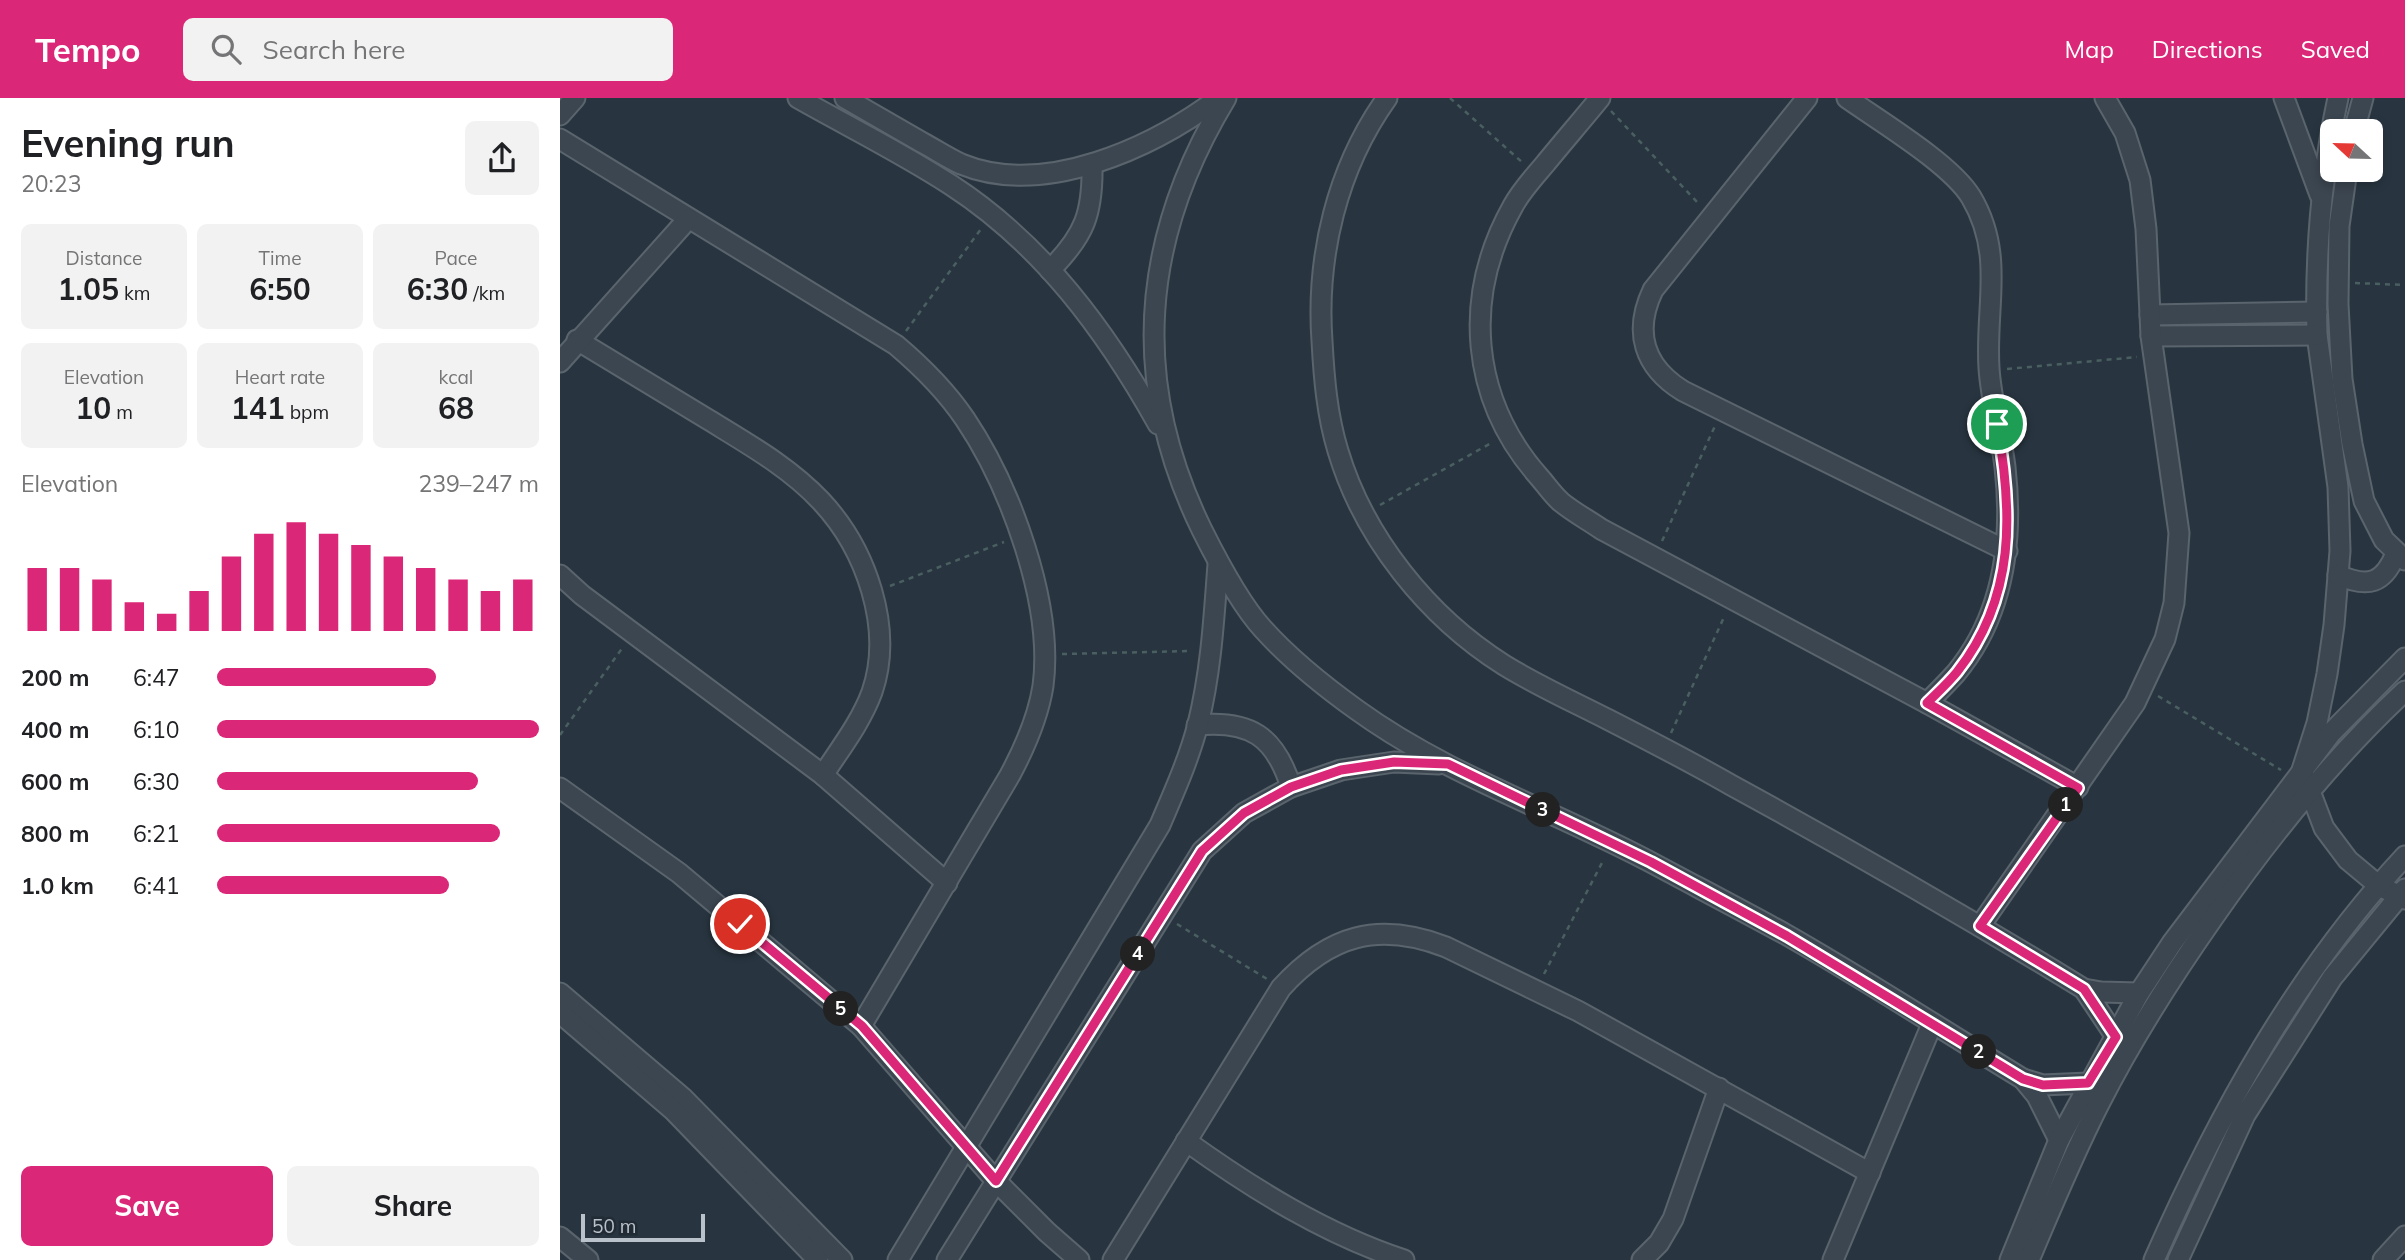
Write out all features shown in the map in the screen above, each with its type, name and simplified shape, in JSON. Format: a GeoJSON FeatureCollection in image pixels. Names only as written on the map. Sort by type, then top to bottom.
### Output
{"type":"FeatureCollection","features":[{"type":"Feature","properties":{"kind":"street"},"geometry":{"type":"LineString","coordinates":[[560,115],[575,98]]}},
{"type":"Feature","properties":{"kind":"street"},"geometry":{"type":"LineString","coordinates":[[798,98],[950,184],[1032,250],[1083,307],[1128,370],[1165,438],[1188,502],[1218,564],[1261,628],[1317,679],[1357,710],[1402,740],[1612,843],[1787,936],[2023,1079],[2043,1085],[2088,1083]]}},
{"type":"Feature","properties":{"kind":"street"},"geometry":{"type":"LineString","coordinates":[[845,98],[960,163],[988,172],[1039,175],[1092,164],[1142,145],[1190,119],[1219,98]]}},
{"type":"Feature","properties":{"kind":"street"},"geometry":{"type":"LineString","coordinates":[[1165,438],[1154,365],[1153,328],[1161,256],[1182,185],[1196,151],[1226,98]]}},
{"type":"Feature","properties":{"kind":"street"},"geometry":{"type":"LineString","coordinates":[[1387,98],[1359,143],[1342,185],[1329,228],[1320,317],[1328,407],[1338,451],[1354,494],[1376,534],[1402,572],[1432,606],[1466,637],[1503,664],[1543,687],[1664,748],[1980,926],[2084,989],[2139,993]]}},
{"type":"Feature","properties":{"kind":"street"},"geometry":{"type":"LineString","coordinates":[[1600,98],[1514,203],[1496,239],[1484,278],[1479,318],[1482,358],[1491,397],[1507,434],[1528,465],[1560,502],[1601,529],[1927,703],[2078,788]]}},
{"type":"Feature","properties":{"kind":"street"},"geometry":{"type":"LineString","coordinates":[[1807,98],[1653,290],[1646,305],[1643,322],[1648,355],[1668,382],[2007,551]]}},
{"type":"Feature","properties":{"kind":"street"},"geometry":{"type":"LineString","coordinates":[[1847,98],[1948,171],[1969,195],[1984,223],[1992,254],[1989,370],[2005,466],[2007,551],[1998,594],[1981,634],[1957,671],[1927,703]]}},
{"type":"Feature","properties":{"kind":"street"},"geometry":{"type":"LineString","coordinates":[[1980,926],[2135,703],[2165,639],[2174,603],[2179,533],[2153,346],[2146,229],[2140,180],[2125,133],[2105,98]]}},
{"type":"Feature","properties":{"kind":"street"},"geometry":{"type":"LineString","coordinates":[[2284,98],[2322,199]]}},
{"type":"Feature","properties":{"kind":"street"},"geometry":{"type":"LineString","coordinates":[[2178,1260],[2245,1115],[2332,978],[2403,895],[2378,885],[2347,860],[2324,828],[2302,780],[2328,674],[2340,551],[2338,487],[2316,312],[2318,241],[2327,148],[2338,98]]}},
{"type":"Feature","properties":{"kind":"street"},"geometry":{"type":"LineString","coordinates":[[2357,119],[2363,98]]}},
{"type":"Feature","properties":{"kind":"street"},"geometry":{"type":"LineString","coordinates":[[560,139],[896,345],[933,379],[964,418],[1010,505],[1044,626],[1045,654],[1041,696],[1025,747],[862,1026]]}},
{"type":"Feature","properties":{"kind":"street"},"geometry":{"type":"LineString","coordinates":[[1050,270],[1071,249],[1085,223],[1093,194],[1092,164]]}},
{"type":"Feature","properties":{"kind":"street"},"geometry":{"type":"LineString","coordinates":[[2338,575],[2357,582],[2375,580],[2386,573],[2400,556],[2384,540],[2364,501],[2352,444],[2343,379],[2338,283],[2339,226],[2345,182]]}},
{"type":"Feature","properties":{"kind":"street"},"geometry":{"type":"LineString","coordinates":[[560,362],[688,219]]}},
{"type":"Feature","properties":{"kind":"street"},"geometry":{"type":"LineString","coordinates":[[2150,315],[2316,312]]}},
{"type":"Feature","properties":{"kind":"street"},"geometry":{"type":"LineString","coordinates":[[2153,346],[2317,335]]}},
{"type":"Feature","properties":{"kind":"street"},"geometry":{"type":"LineString","coordinates":[[578,340],[770,457],[822,502],[842,529],[873,593],[878,611],[878,666],[872,693],[860,718],[824,775]]}},
{"type":"Feature","properties":{"kind":"street"},"geometry":{"type":"LineString","coordinates":[[898,1260],[1160,825],[1181,776],[1198,725],[1211,651],[1218,564]]}},
{"type":"Feature","properties":{"kind":"street"},"geometry":{"type":"LineString","coordinates":[[560,575],[632,633],[824,775],[947,883]]}},
{"type":"Feature","properties":{"kind":"street"},"geometry":{"type":"LineString","coordinates":[[2029,1260],[2077,1149],[2140,1030],[2177,970],[2248,869],[2331,733],[2405,659]]}},
{"type":"Feature","properties":{"kind":"street"},"geometry":{"type":"LineString","coordinates":[[2010,1260],[2059,1140],[2088,1083],[2139,993],[2172,943],[2302,780],[2355,738],[2405,691]]}},
{"type":"Feature","properties":{"kind":"street"},"geometry":{"type":"LineString","coordinates":[[1198,725],[1223,722],[1247,728],[1268,742],[1283,762],[1291,787]]}},
{"type":"Feature","properties":{"kind":"street"},"geometry":{"type":"LineString","coordinates":[[947,1260],[1202,851],[1244,813],[1291,787],[1341,770],[1394,762],[1448,764]]}},
{"type":"Feature","properties":{"kind":"street"},"geometry":{"type":"LineString","coordinates":[[560,788],[679,873],[862,1026],[996,1181],[1079,1260]]}},
{"type":"Feature","properties":{"kind":"street"},"geometry":{"type":"LineString","coordinates":[[2154,1260],[2207,1149],[2269,1037],[2313,971],[2378,885],[2405,856]]}},
{"type":"Feature","properties":{"kind":"street"},"geometry":{"type":"LineString","coordinates":[[1113,1260],[1281,988],[1318,954],[1338,944],[1381,934],[1425,939],[1535,990],[1870,1172]]}},
{"type":"Feature","properties":{"kind":"street"},"geometry":{"type":"LineString","coordinates":[[2084,989],[2116,1037]]}},
{"type":"Feature","properties":{"kind":"street"},"geometry":{"type":"LineString","coordinates":[[560,993],[684,1098],[842,1260]]}},
{"type":"Feature","properties":{"kind":"street"},"geometry":{"type":"LineString","coordinates":[[560,1013],[673,1110],[818,1260]]}},
{"type":"Feature","properties":{"kind":"street"},"geometry":{"type":"LineString","coordinates":[[1833,1260],[1932,1024]]}},
{"type":"Feature","properties":{"kind":"street"},"geometry":{"type":"LineString","coordinates":[[2023,1079],[2043,1106],[2059,1140]]}},
{"type":"Feature","properties":{"kind":"street"},"geometry":{"type":"LineString","coordinates":[[1642,1260],[1659,1242],[1673,1219],[1719,1088]]}},
{"type":"Feature","properties":{"kind":"street"},"geometry":{"type":"LineString","coordinates":[[1186,1141],[1235,1176],[1287,1207],[1341,1234],[1404,1260]]}},
{"type":"Feature","properties":{"kind":"street"},"geometry":{"type":"LineString","coordinates":[[2383,1260],[2405,1236]]}},
{"type":"Feature","properties":{"kind":"street"},"geometry":{"type":"LineString","coordinates":[[560,1237],[587,1260]]}},
{"type":"Feature","properties":{"kind":"path"},"geometry":{"type":"LineString","coordinates":[[1450,98],[1536,175]]}},
{"type":"Feature","properties":{"kind":"path"},"geometry":{"type":"LineString","coordinates":[[1600,98],[1710,217]]}},
{"type":"Feature","properties":{"kind":"path"},"geometry":{"type":"LineString","coordinates":[[896,345],[991,215]]}},
{"type":"Feature","properties":{"kind":"path"},"geometry":{"type":"LineString","coordinates":[[2338,283],[2405,285]]}},
{"type":"Feature","properties":{"kind":"path"},"geometry":{"type":"LineString","coordinates":[[1989,370],[2153,346]]}},
{"type":"Feature","properties":{"kind":"path"},"geometry":{"type":"LineString","coordinates":[[1654,558],[1722,411]]}},
{"type":"Feature","properties":{"kind":"path"},"geometry":{"type":"LineString","coordinates":[[1365,514],[1507,434]]}},
{"type":"Feature","properties":{"kind":"path"},"geometry":{"type":"LineString","coordinates":[[873,593],[1020,536]]}},
{"type":"Feature","properties":{"kind":"path"},"geometry":{"type":"LineString","coordinates":[[1664,748],[1732,599]]}},
{"type":"Feature","properties":{"kind":"path"},"geometry":{"type":"LineString","coordinates":[[560,735],[632,633]]}},
{"type":"Feature","properties":{"kind":"path"},"geometry":{"type":"LineString","coordinates":[[1045,654],[1211,651]]}},
{"type":"Feature","properties":{"kind":"path"},"geometry":{"type":"LineString","coordinates":[[2143,687],[2302,780]]}},
{"type":"Feature","properties":{"kind":"path"},"geometry":{"type":"LineString","coordinates":[[1535,990],[1612,843]]}},
{"type":"Feature","properties":{"kind":"path"},"geometry":{"type":"LineString","coordinates":[[1163,914],[1281,988]]}},
{"type":"Feature","properties":{"kind":"route"},"geometry":{"type":"LineString","coordinates":[[740,924],[862,1026],[996,1181],[1202,851],[1244,813],[1291,787],[1341,770],[1394,762],[1448,764],[1651,862],[1787,936],[2023,1079],[2043,1085],[2088,1083],[2116,1037],[2094,1003],[2084,989],[1980,926],[2078,788],[1927,703],[1957,671],[1981,634],[1998,594],[2007,551],[2008,508],[2005,466],[1997,424]]}}]}
